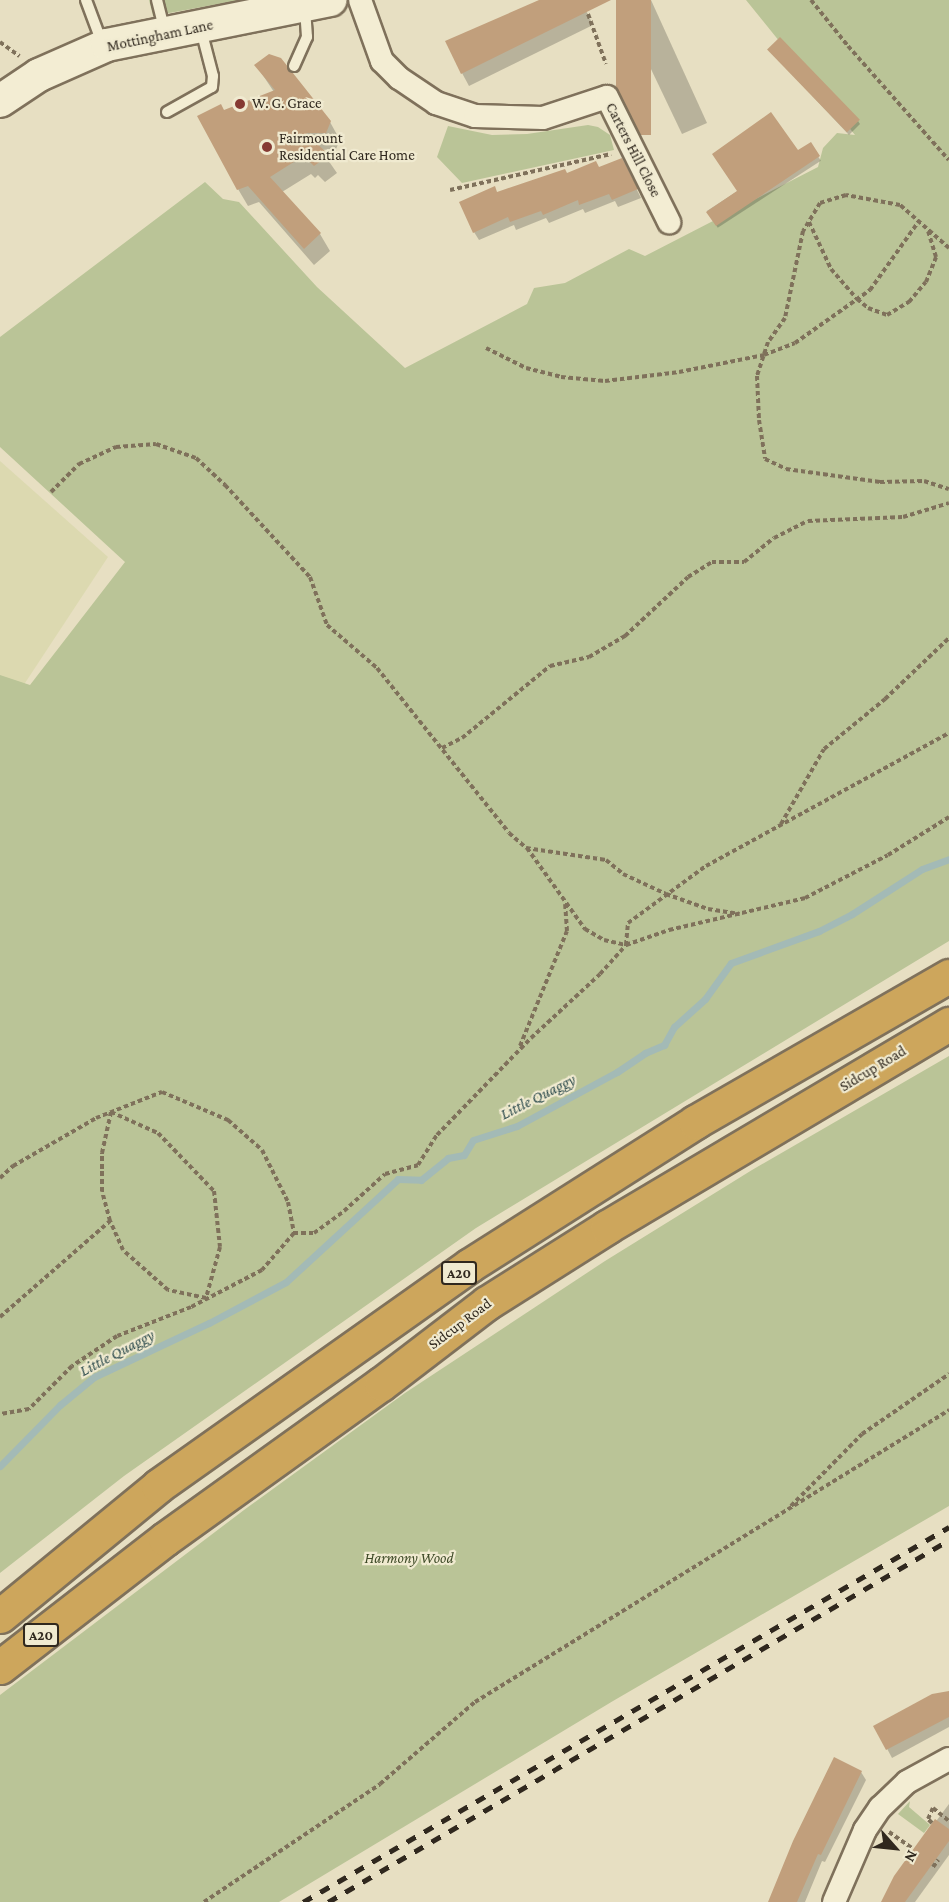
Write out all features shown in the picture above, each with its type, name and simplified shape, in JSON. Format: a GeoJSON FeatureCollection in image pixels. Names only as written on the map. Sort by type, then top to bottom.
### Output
{"type":"FeatureCollection","features":[{"type":"Feature","properties":{"kind":"highway","name":"A20"},"geometry":{"type":"LineString","coordinates":[[0,1616],[159,1486],[470,1265],[695,1122],[949,976]]}},
{"type":"Feature","properties":{"kind":"highway","name":"Sidcup Road"},"geometry":{"type":"LineString","coordinates":[[0,1667],[165,1539],[381,1384],[487,1304],[607,1227],[949,1024]]}},
{"type":"Feature","properties":{"kind":"street","name":"Carters Hill Close"},"geometry":{"type":"LineString","coordinates":[[360,0],[382,61],[399,78],[436,103],[475,116],[543,118],[607,97],[669,222]]}},
{"type":"Feature","properties":{"kind":"street","name":"Mottingham Lane"},"geometry":{"type":"LineString","coordinates":[[0,102],[39,75],[103,46],[318,3]]}},
{"type":"Feature","properties":{"kind":"street"},"geometry":{"type":"LineString","coordinates":[[834,1902],[865,1830],[880,1808],[907,1782],[949,1759]]}},
{"type":"Feature","properties":{"kind":"lane"},"geometry":{"type":"LineString","coordinates":[[87,0],[103,46]]}},
{"type":"Feature","properties":{"kind":"lane"},"geometry":{"type":"LineString","coordinates":[[157,0],[165,34]]}},
{"type":"Feature","properties":{"kind":"lane"},"geometry":{"type":"LineString","coordinates":[[294,66],[307,37],[318,3]]}},
{"type":"Feature","properties":{"kind":"lane"},"geometry":{"type":"LineString","coordinates":[[167,112],[209,91],[214,83],[200,27]]}},
{"type":"Feature","properties":{"kind":"path"},"geometry":{"type":"LineString","coordinates":[[811,0],[848,46],[949,160]]}},
{"type":"Feature","properties":{"kind":"path"},"geometry":{"type":"LineString","coordinates":[[588,14],[606,64]]}},
{"type":"Feature","properties":{"kind":"path"},"geometry":{"type":"LineString","coordinates":[[0,42],[24,62]]}},
{"type":"Feature","properties":{"kind":"path"},"geometry":{"type":"LineString","coordinates":[[450,190],[621,152]]}},
{"type":"Feature","properties":{"kind":"path"},"geometry":{"type":"LineString","coordinates":[[949,248],[900,205],[846,195],[820,203],[802,231],[785,318],[768,342],[757,376],[759,420],[765,459],[786,469],[880,482],[924,482],[949,489]]}},
{"type":"Feature","properties":{"kind":"path"},"geometry":{"type":"LineString","coordinates":[[808,221],[831,269],[857,299],[868,308],[887,315],[909,302],[926,282],[936,257],[928,230]]}},
{"type":"Feature","properties":{"kind":"path"},"geometry":{"type":"LineString","coordinates":[[486,348],[526,368],[561,376],[605,381],[679,372],[764,355],[795,344],[870,290],[919,221]]}},
{"type":"Feature","properties":{"kind":"path"},"geometry":{"type":"LineString","coordinates":[[51,492],[79,464],[116,447],[156,444],[196,458],[225,485],[310,577],[327,625],[377,668],[509,833],[526,848],[585,929],[604,940],[626,945]]}},
{"type":"Feature","properties":{"kind":"path"},"geometry":{"type":"LineString","coordinates":[[442,748],[462,738],[550,666],[589,657],[625,636],[688,577],[712,562],[744,562],[774,538],[808,521],[903,518],[949,503]]}},
{"type":"Feature","properties":{"kind":"path"},"geometry":{"type":"LineString","coordinates":[[780,824],[824,749],[885,699],[949,638]]}},
{"type":"Feature","properties":{"kind":"path"},"geometry":{"type":"LineString","coordinates":[[626,945],[628,923],[706,866],[949,733]]}},
{"type":"Feature","properties":{"kind":"path"},"geometry":{"type":"LineString","coordinates":[[0,1414],[29,1409],[72,1366],[117,1336],[206,1298],[262,1270],[294,1233],[314,1233],[344,1211],[385,1174],[418,1165],[437,1136],[519,1050],[600,974],[626,945],[669,930],[805,898],[888,855],[949,817]]}},
{"type":"Feature","properties":{"kind":"path"},"geometry":{"type":"LineString","coordinates":[[526,848],[606,860],[624,874],[666,894],[708,909],[740,914]]}},
{"type":"Feature","properties":{"kind":"path"},"geometry":{"type":"LineString","coordinates":[[519,1050],[567,931],[565,903]]}},
{"type":"Feature","properties":{"kind":"path"},"geometry":{"type":"LineString","coordinates":[[0,1178],[13,1166],[111,1112],[162,1092],[228,1120],[262,1150],[288,1202],[294,1233]]}},
{"type":"Feature","properties":{"kind":"path"},"geometry":{"type":"LineString","coordinates":[[111,1112],[102,1152],[102,1191],[110,1221],[123,1250],[168,1290],[206,1298]]}},
{"type":"Feature","properties":{"kind":"path"},"geometry":{"type":"LineString","coordinates":[[111,1112],[158,1132],[214,1191],[220,1247],[206,1298]]}},
{"type":"Feature","properties":{"kind":"path"},"geometry":{"type":"LineString","coordinates":[[0,1317],[110,1221]]}},
{"type":"Feature","properties":{"kind":"path"},"geometry":{"type":"LineString","coordinates":[[788,1510],[862,1434],[949,1374]]}},
{"type":"Feature","properties":{"kind":"path"},"geometry":{"type":"LineString","coordinates":[[204,1902],[380,1784],[475,1702],[949,1410]]}},
{"type":"Feature","properties":{"kind":"path"},"geometry":{"type":"LineString","coordinates":[[932,1823],[928,1819],[933,1808],[949,1821]]}},
{"type":"Feature","properties":{"kind":"shaded area"},"geometry":{"type":"Polygon","coordinates":[[[0,461],[108,557],[0,721],[0,461]]]}},
{"type":"Feature","properties":{"kind":"green space"},"geometry":{"type":"Polygon","coordinates":[[[149,0],[240,0],[153,16],[149,0]]]}},
{"type":"Feature","properties":{"kind":"green space"},"geometry":{"type":"Polygon","coordinates":[[[746,0],[949,0],[949,941],[476,1228],[124,1476],[0,1573],[0,675],[30,685],[125,562],[0,447],[0,337],[205,182],[223,199],[239,202],[317,287],[405,368],[527,304],[534,288],[565,283],[629,249],[645,256],[818,167],[823,148],[837,133],[855,135],[746,0]]]}},
{"type":"Feature","properties":{"kind":"green space"},"geometry":{"type":"Polygon","coordinates":[[[588,125],[598,127],[610,135],[614,150],[462,183],[437,157],[448,126],[492,135],[527,134],[588,125]]]}},
{"type":"Feature","properties":{"kind":"green space","name":"Harmony Wood"},"geometry":{"type":"Polygon","coordinates":[[[949,1056],[949,1506],[613,1701],[279,1902],[0,1902],[0,1695],[244,1510],[405,1393],[605,1261],[752,1170],[949,1056]]]}},
{"type":"Feature","properties":{"kind":"green space"},"geometry":{"type":"Polygon","coordinates":[[[910,1801],[909,1807],[930,1825],[924,1833],[898,1814],[910,1801]]]}},
{"type":"Feature","properties":{"kind":"building"},"geometry":{"type":"Polygon","coordinates":[[[539,0],[611,0],[461,74],[445,41],[539,0]]]}},
{"type":"Feature","properties":{"kind":"building"},"geometry":{"type":"Polygon","coordinates":[[[616,0],[651,0],[651,135],[616,135],[616,0]]]}},
{"type":"Feature","properties":{"kind":"building"},"geometry":{"type":"Polygon","coordinates":[[[780,37],[860,120],[847,132],[767,50],[780,37]]]}},
{"type":"Feature","properties":{"kind":"building","name":"Fairmount Residential Care Home"},"geometry":{"type":"Polygon","coordinates":[[[269,54],[281,58],[331,121],[326,133],[306,133],[329,155],[314,166],[307,159],[304,162],[300,158],[270,177],[321,233],[304,249],[248,186],[237,190],[197,116],[221,104],[224,110],[275,90],[254,65],[269,54]]]}},
{"type":"Feature","properties":{"kind":"building"},"geometry":{"type":"Polygon","coordinates":[[[771,112],[798,150],[811,142],[820,156],[716,226],[706,212],[737,191],[712,154],[771,112]]]}},
{"type":"Feature","properties":{"kind":"building"},"geometry":{"type":"Polygon","coordinates":[[[622,158],[638,189],[612,200],[609,194],[579,205],[578,200],[543,215],[541,211],[510,222],[508,217],[473,233],[459,202],[495,186],[497,192],[565,169],[567,173],[596,161],[599,167],[622,158]]]}},
{"type":"Feature","properties":{"kind":"building"},"geometry":{"type":"Polygon","coordinates":[[[949,1691],[949,1717],[886,1750],[873,1726],[932,1694],[949,1691]]]}},
{"type":"Feature","properties":{"kind":"building"},"geometry":{"type":"Polygon","coordinates":[[[834,1757],[862,1771],[821,1855],[818,1854],[797,1902],[768,1902],[793,1841],[834,1757]]]}},
{"type":"Feature","properties":{"kind":"building"},"geometry":{"type":"Polygon","coordinates":[[[935,1819],[949,1829],[949,1841],[905,1902],[881,1902],[894,1876],[935,1819]]]}},
{"type":"Feature","properties":{"kind":"waterway","name":"Little Quaggy"},"geometry":{"type":"LineString","coordinates":[[0,1466],[60,1405],[94,1377],[209,1323],[286,1282],[398,1179],[421,1180],[448,1158],[464,1155],[473,1140],[517,1126],[617,1072],[645,1053],[664,1045],[674,1027],[705,999],[731,963],[819,931],[852,914],[922,869],[949,859]]}},
{"type":"Feature","properties":{"kind":"railway"},"geometry":{"type":"LineString","coordinates":[[303,1902],[949,1527]]}},
{"type":"Feature","properties":{"kind":"railway"},"geometry":{"type":"LineString","coordinates":[[328,1902],[949,1540]]}},
{"type":"Feature","properties":{"kind":"place","name":"W. G. Grace"},"geometry":{"type":"Point","coordinates":[240,104]}},
{"type":"Feature","properties":{"kind":"place","name":"Fairmount Residential Care Home"},"geometry":{"type":"Point","coordinates":[267,147]}}]}
